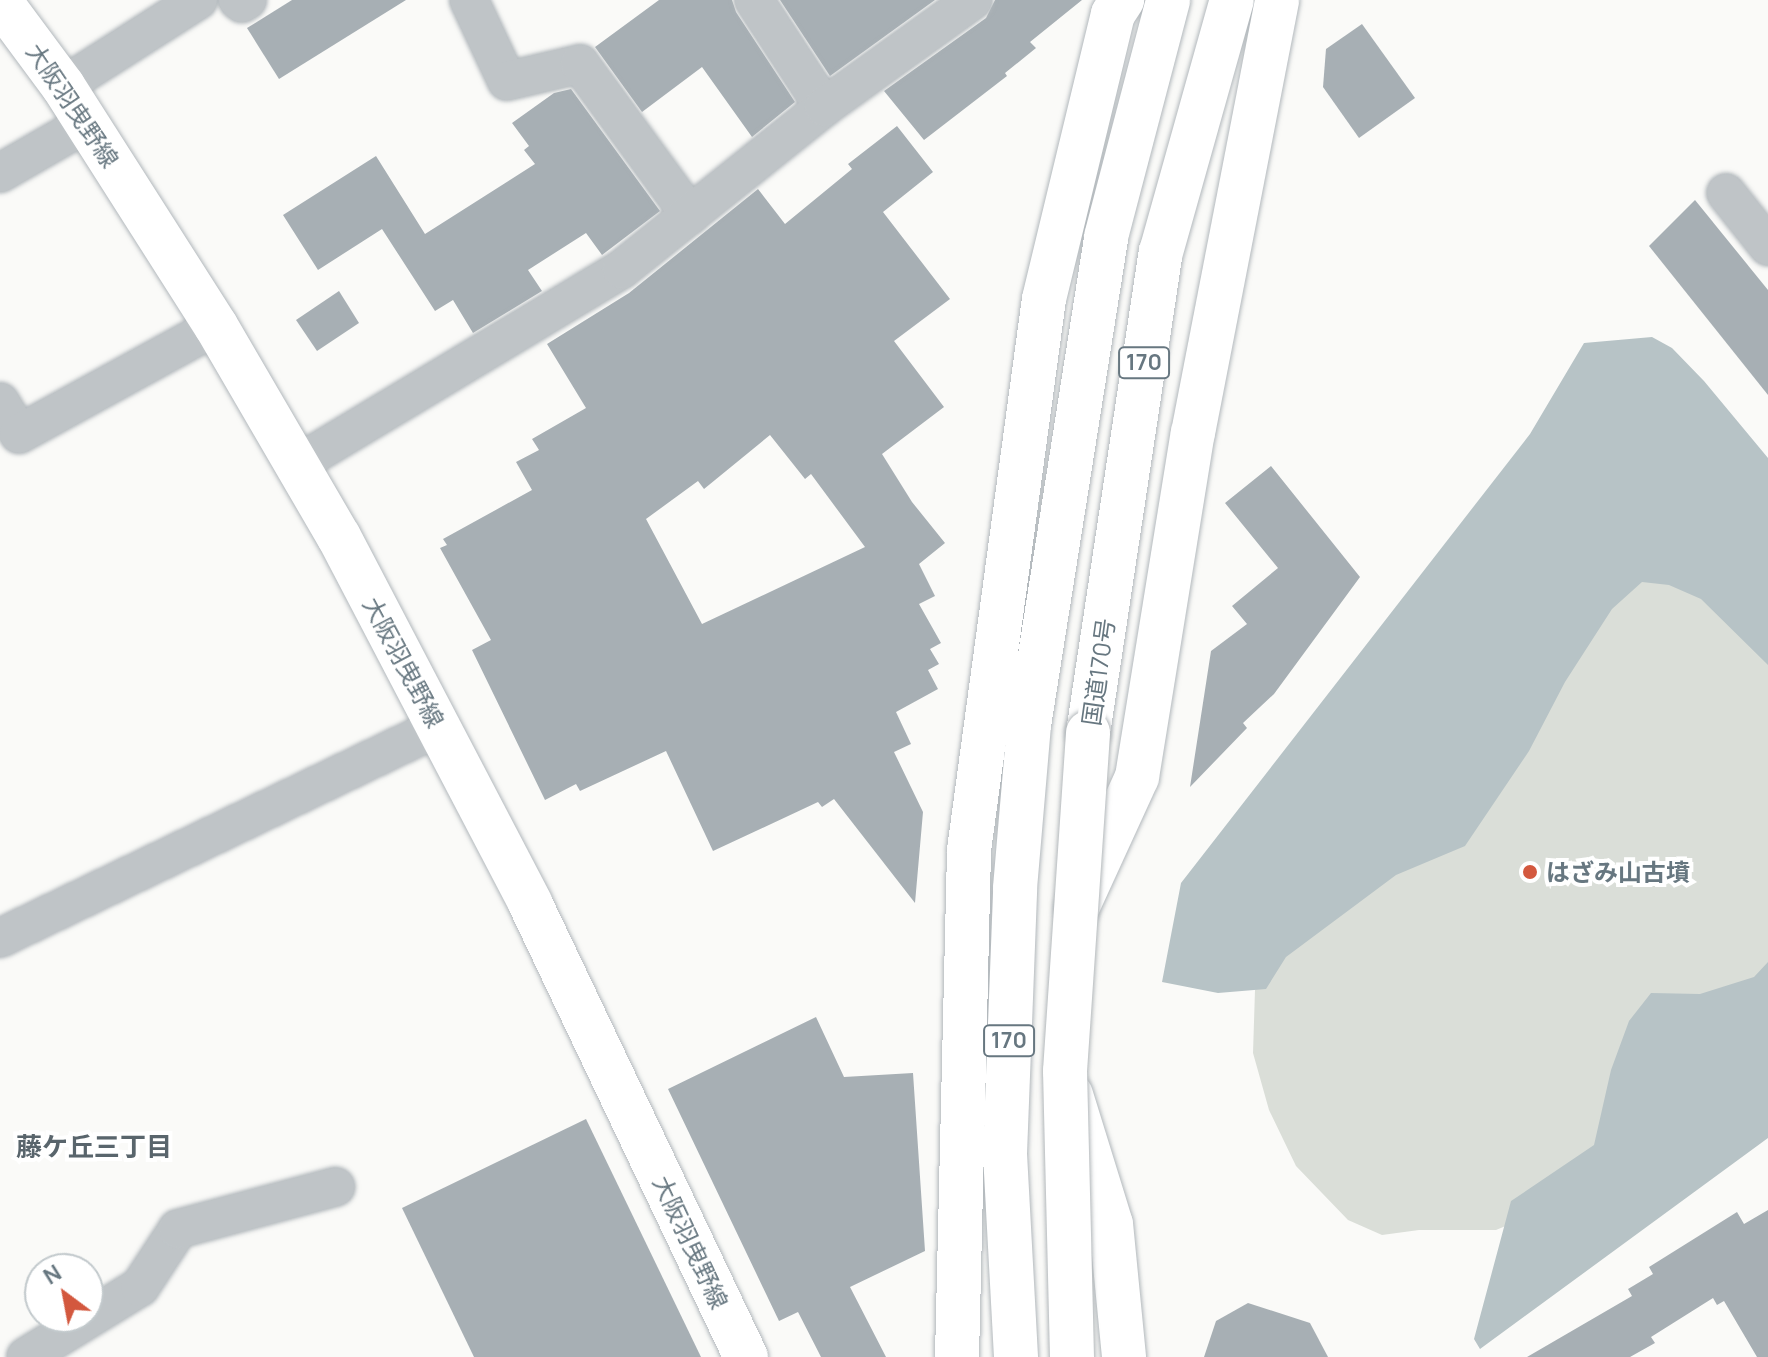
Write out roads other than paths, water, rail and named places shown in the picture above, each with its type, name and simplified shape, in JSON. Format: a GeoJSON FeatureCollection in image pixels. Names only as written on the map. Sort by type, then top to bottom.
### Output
{"type":"FeatureCollection","features":[{"type":"Feature","properties":{"kind":"main road"},"geometry":{"type":"LineString","coordinates":[[957,1357],[969,850],[1044,299],[1113,14],[1122,0]]}},
{"type":"Feature","properties":{"kind":"main road","name":"170"},"geometry":{"type":"LineString","coordinates":[[1016,1357],[1005,1154],[1015,888],[1029,725],[1106,237],[1168,0]]}},
{"type":"Feature","properties":{"kind":"main road","name":"国道170号"},"geometry":{"type":"LineString","coordinates":[[1072,1357],[1065,1071],[1088,733],[1161,252],[1232,0]]}},
{"type":"Feature","properties":{"kind":"main road"},"geometry":{"type":"LineString","coordinates":[[1124,1357],[1111,1224],[1056,1045],[1064,934],[1137,777],[1193,433],[1277,0]]}},
{"type":"Feature","properties":{"kind":"main road","name":"大阪羽曳野線"},"geometry":{"type":"LineString","coordinates":[[3,13],[63,86],[87,123],[216,326],[339,537],[530,903],[746,1357]]}},
{"type":"Feature","properties":{"kind":"street"},"geometry":{"type":"LineString","coordinates":[[63,86],[198,0]]}},
{"type":"Feature","properties":{"kind":"street"},"geometry":{"type":"LineString","coordinates":[[238,0],[242,3],[247,0]]}},
{"type":"Feature","properties":{"kind":"street"},"geometry":{"type":"LineString","coordinates":[[469,0],[507,81],[580,64],[690,215]]}},
{"type":"Feature","properties":{"kind":"street"},"geometry":{"type":"LineString","coordinates":[[754,0],[824,107]]}},
{"type":"Feature","properties":{"kind":"street"},"geometry":{"type":"LineString","coordinates":[[296,465],[622,269],[824,107],[973,0]]}},
{"type":"Feature","properties":{"kind":"street"},"geometry":{"type":"LineString","coordinates":[[0,173],[87,123]]}},
{"type":"Feature","properties":{"kind":"street"},"geometry":{"type":"LineString","coordinates":[[1726,193],[1768,246]]}},
{"type":"Feature","properties":{"kind":"street"},"geometry":{"type":"LineString","coordinates":[[0,402],[19,434],[216,326]]}},
{"type":"Feature","properties":{"kind":"street"},"geometry":{"type":"LineString","coordinates":[[0,938],[438,727]]}},
{"type":"Feature","properties":{"kind":"street"},"geometry":{"type":"LineString","coordinates":[[26,1357],[140,1287],[178,1229],[335,1187]]}},
{"type":"Feature","properties":{"kind":"place","name":"はざみ山古墳"},"geometry":{"type":"Point","coordinates":[1530,872]}},
{"type":"Feature","properties":{"kind":"district","name":"藤ケ丘三丁目"},"geometry":{"type":"Point","coordinates":[94,1147]}}]}
